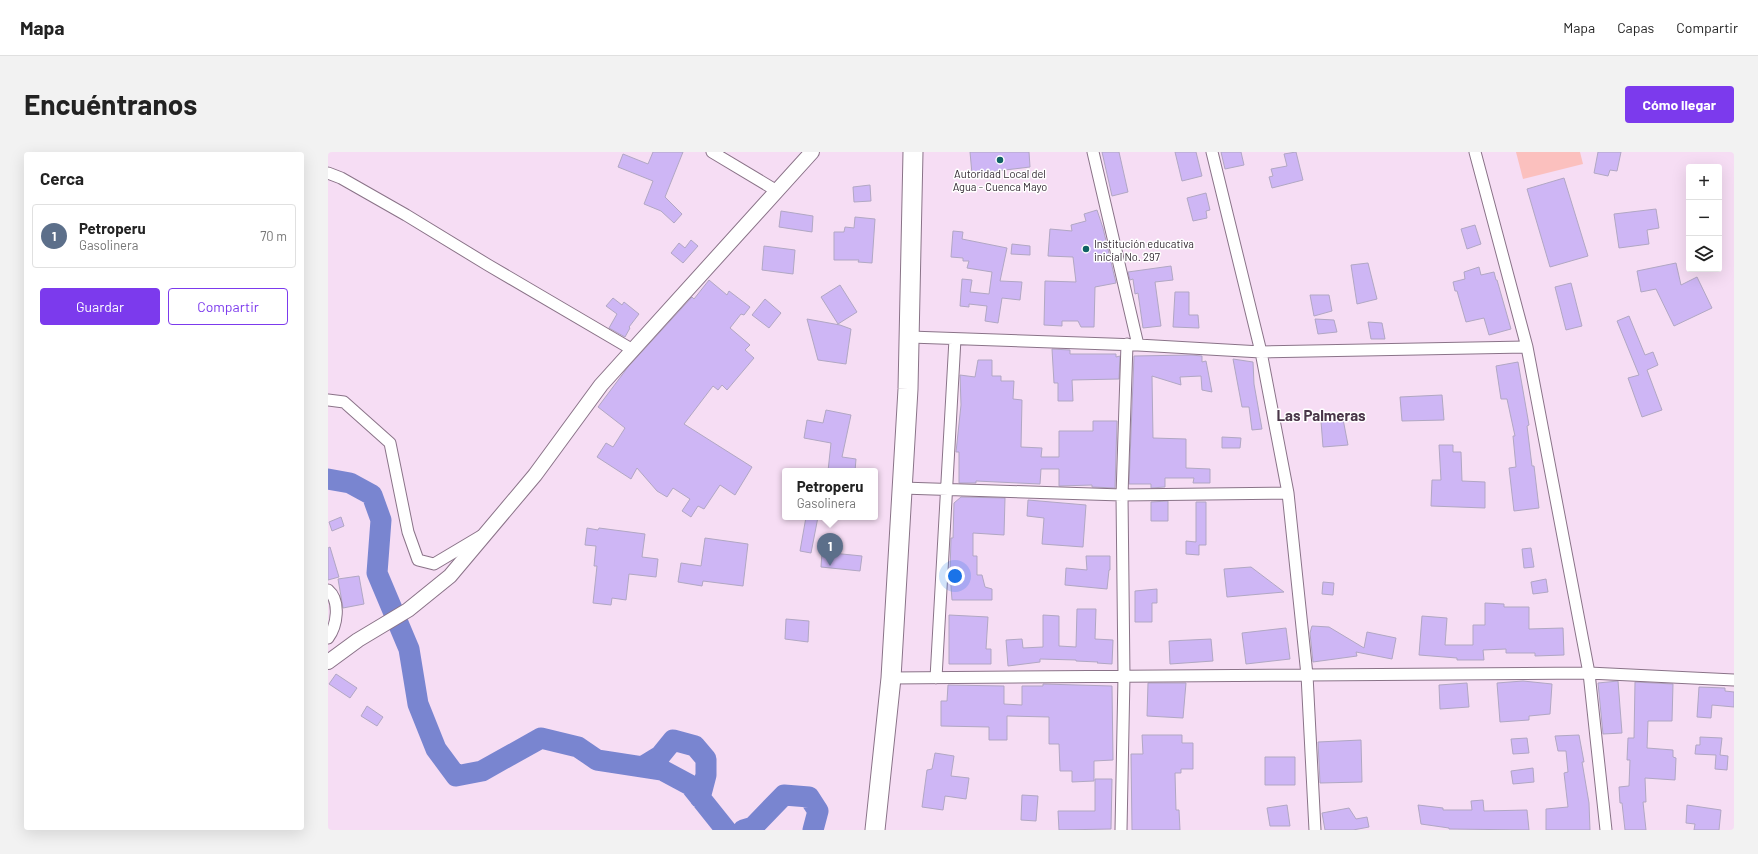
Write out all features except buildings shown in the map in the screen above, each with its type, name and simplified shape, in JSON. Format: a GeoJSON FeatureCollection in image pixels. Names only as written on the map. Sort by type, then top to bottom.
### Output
{"type":"FeatureCollection","features":[{"type":"Feature","properties":{"kind":"highway"},"geometry":{"type":"LineString","coordinates":[[875,830],[891,678],[902,488],[910,337],[913,152]]}},
{"type":"Feature","properties":{"kind":"street"},"geometry":{"type":"LineString","coordinates":[[712,152],[777,191]]}},
{"type":"Feature","properties":{"kind":"street"},"geometry":{"type":"LineString","coordinates":[[328,662],[358,640],[408,610],[450,576],[535,475],[601,385],[812,152]]}},
{"type":"Feature","properties":{"kind":"street"},"geometry":{"type":"LineString","coordinates":[[1093,152],[1133,345],[1122,495],[1124,676],[1121,830]]}},
{"type":"Feature","properties":{"kind":"street"},"geometry":{"type":"LineString","coordinates":[[1212,152],[1261,352],[1288,493],[1307,675],[1315,830]]}},
{"type":"Feature","properties":{"kind":"street"},"geometry":{"type":"LineString","coordinates":[[1475,152],[1527,347],[1589,673],[1606,830]]}},
{"type":"Feature","properties":{"kind":"street"},"geometry":{"type":"LineString","coordinates":[[328,173],[341,178],[406,215],[633,350]]}},
{"type":"Feature","properties":{"kind":"street"},"geometry":{"type":"LineString","coordinates":[[910,337],[1133,345],[1261,352],[1527,347]]}},
{"type":"Feature","properties":{"kind":"street"},"geometry":{"type":"LineString","coordinates":[[936,678],[955,339]]}},
{"type":"Feature","properties":{"kind":"street"},"geometry":{"type":"LineString","coordinates":[[328,400],[344,402],[390,442],[408,532],[418,560],[434,564],[486,532]]}},
{"type":"Feature","properties":{"kind":"street"},"geometry":{"type":"LineString","coordinates":[[902,488],[1122,495],[1288,493]]}},
{"type":"Feature","properties":{"kind":"street"},"geometry":{"type":"LineString","coordinates":[[328,590],[333,594],[337,613],[331,634],[328,638]]}},
{"type":"Feature","properties":{"kind":"street"},"geometry":{"type":"LineString","coordinates":[[891,678],[1589,673],[1734,680]]}},
{"type":"Feature","properties":{"kind":"shaded area"},"geometry":{"type":"Polygon","coordinates":[[[1516,152],[1580,152],[1583,164],[1523,179],[1516,152]]]}},
{"type":"Feature","properties":{"kind":"waterway"},"geometry":{"type":"LineString","coordinates":[[328,479],[350,483],[372,495],[381,520],[377,573],[409,649],[418,704],[436,749],[456,776],[482,771],[541,738],[578,747],[597,760],[662,770],[690,785],[726,830]]}},
{"type":"Feature","properties":{"kind":"waterway"},"geometry":{"type":"LineString","coordinates":[[642,767],[660,756],[673,740],[695,746],[706,759],[706,775],[700,798]]}},
{"type":"Feature","properties":{"kind":"waterway"},"geometry":{"type":"LineString","coordinates":[[743,830],[753,827],[784,795],[809,797],[818,811],[813,830]]}},
{"type":"Feature","properties":{"kind":"place","name":"Autoridad Local del Agua - Cuenca Mayo"},"geometry":{"type":"Point","coordinates":[1000,160]}},
{"type":"Feature","properties":{"kind":"place","name":"Institución educativa inicial No. 297"},"geometry":{"type":"Point","coordinates":[1086,249]}},
{"type":"Feature","properties":{"kind":"place","name":"Petroperu"},"geometry":{"type":"Point","coordinates":[830,566]}},
{"type":"Feature","properties":{"kind":"district","name":"Las Palmeras"},"geometry":{"type":"Point","coordinates":[1321,415]}}]}
